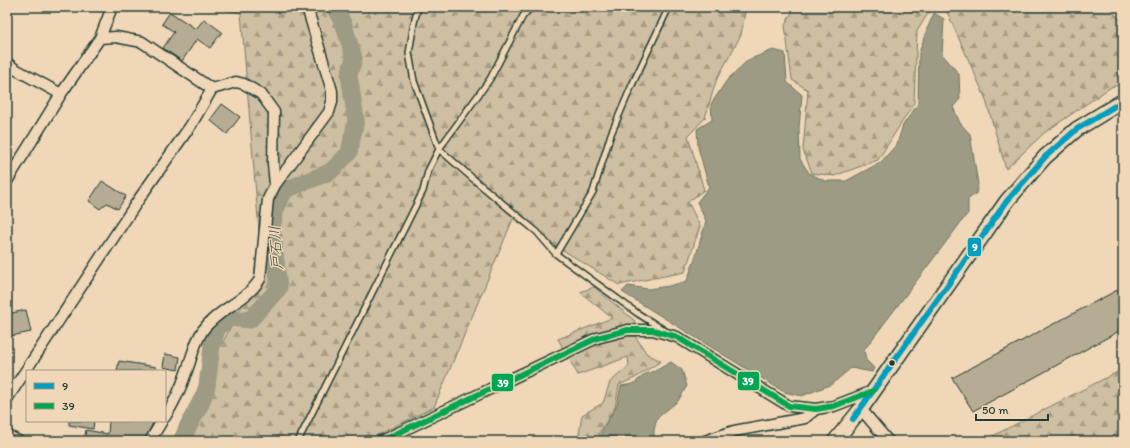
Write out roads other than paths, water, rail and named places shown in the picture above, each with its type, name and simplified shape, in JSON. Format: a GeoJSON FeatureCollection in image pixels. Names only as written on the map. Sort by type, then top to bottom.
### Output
{"type":"FeatureCollection","features":[{"type":"Feature","properties":{"kind":"main road"},"geometry":{"type":"LineString","coordinates":[[835,441],[861,409],[1012,195],[1045,157],[1077,129],[1123,101]]}},
{"type":"Feature","properties":{"kind":"street"},"geometry":{"type":"LineString","coordinates":[[7,180],[61,94],[100,38],[112,7]]}},
{"type":"Feature","properties":{"kind":"street"},"geometry":{"type":"LineString","coordinates":[[166,415],[172,406],[196,343],[204,329],[257,285],[260,279],[262,267],[268,199],[276,185],[329,112],[332,102],[330,84],[307,7]]}},
{"type":"Feature","properties":{"kind":"street"},"geometry":{"type":"LineString","coordinates":[[100,38],[116,38],[142,42],[212,89]]}},
{"type":"Feature","properties":{"kind":"street"},"geometry":{"type":"LineString","coordinates":[[7,63],[15,69],[61,94]]}},
{"type":"Feature","properties":{"kind":"street"},"geometry":{"type":"LineString","coordinates":[[26,370],[139,199],[191,125],[212,89],[236,82],[244,84],[261,94],[274,112],[274,163],[276,185]]}},
{"type":"Feature","properties":{"kind":"street"},"geometry":{"type":"LineString","coordinates":[[381,441],[597,338],[628,330],[654,330],[676,337],[789,406],[816,409],[834,406],[873,391]]}},
{"type":"Feature","properties":{"kind":"street"},"geometry":{"type":"LineString","coordinates":[[7,399],[26,370]]}},
{"type":"Feature","properties":{"kind":"street"},"geometry":{"type":"LineString","coordinates":[[705,441],[734,431],[805,418],[816,409]]}},
{"type":"Feature","properties":{"kind":"street"},"geometry":{"type":"LineString","coordinates":[[861,409],[888,441]]}},
{"type":"Feature","properties":{"kind":"street"},"geometry":{"type":"LineString","coordinates":[[150,441],[161,422]]}},
{"type":"Feature","properties":{"kind":"street"},"geometry":{"type":"LineString","coordinates":[[7,435],[18,441]]}},
{"type":"Feature","properties":{"kind":"lane"},"geometry":{"type":"LineString","coordinates":[[418,7],[409,53],[414,81],[439,149],[478,184],[537,232],[556,254],[637,313],[676,337]]}},
{"type":"Feature","properties":{"kind":"lane"},"geometry":{"type":"LineString","coordinates":[[298,441],[423,191],[428,171],[439,149],[490,79],[523,16],[531,7]]}},
{"type":"Feature","properties":{"kind":"lane"},"geometry":{"type":"LineString","coordinates":[[556,254],[593,192],[611,134],[632,85],[669,7]]}},
{"type":"Feature","properties":{"kind":"waterway","name":"戸石川"},"geometry":{"type":"LineString","coordinates":[[181,441],[201,404],[207,386],[212,345],[218,328],[230,318],[250,320],[279,288],[272,228],[276,209],[285,190],[330,172],[349,153],[356,120],[349,75],[354,58],[344,25],[334,7]]}}]}
